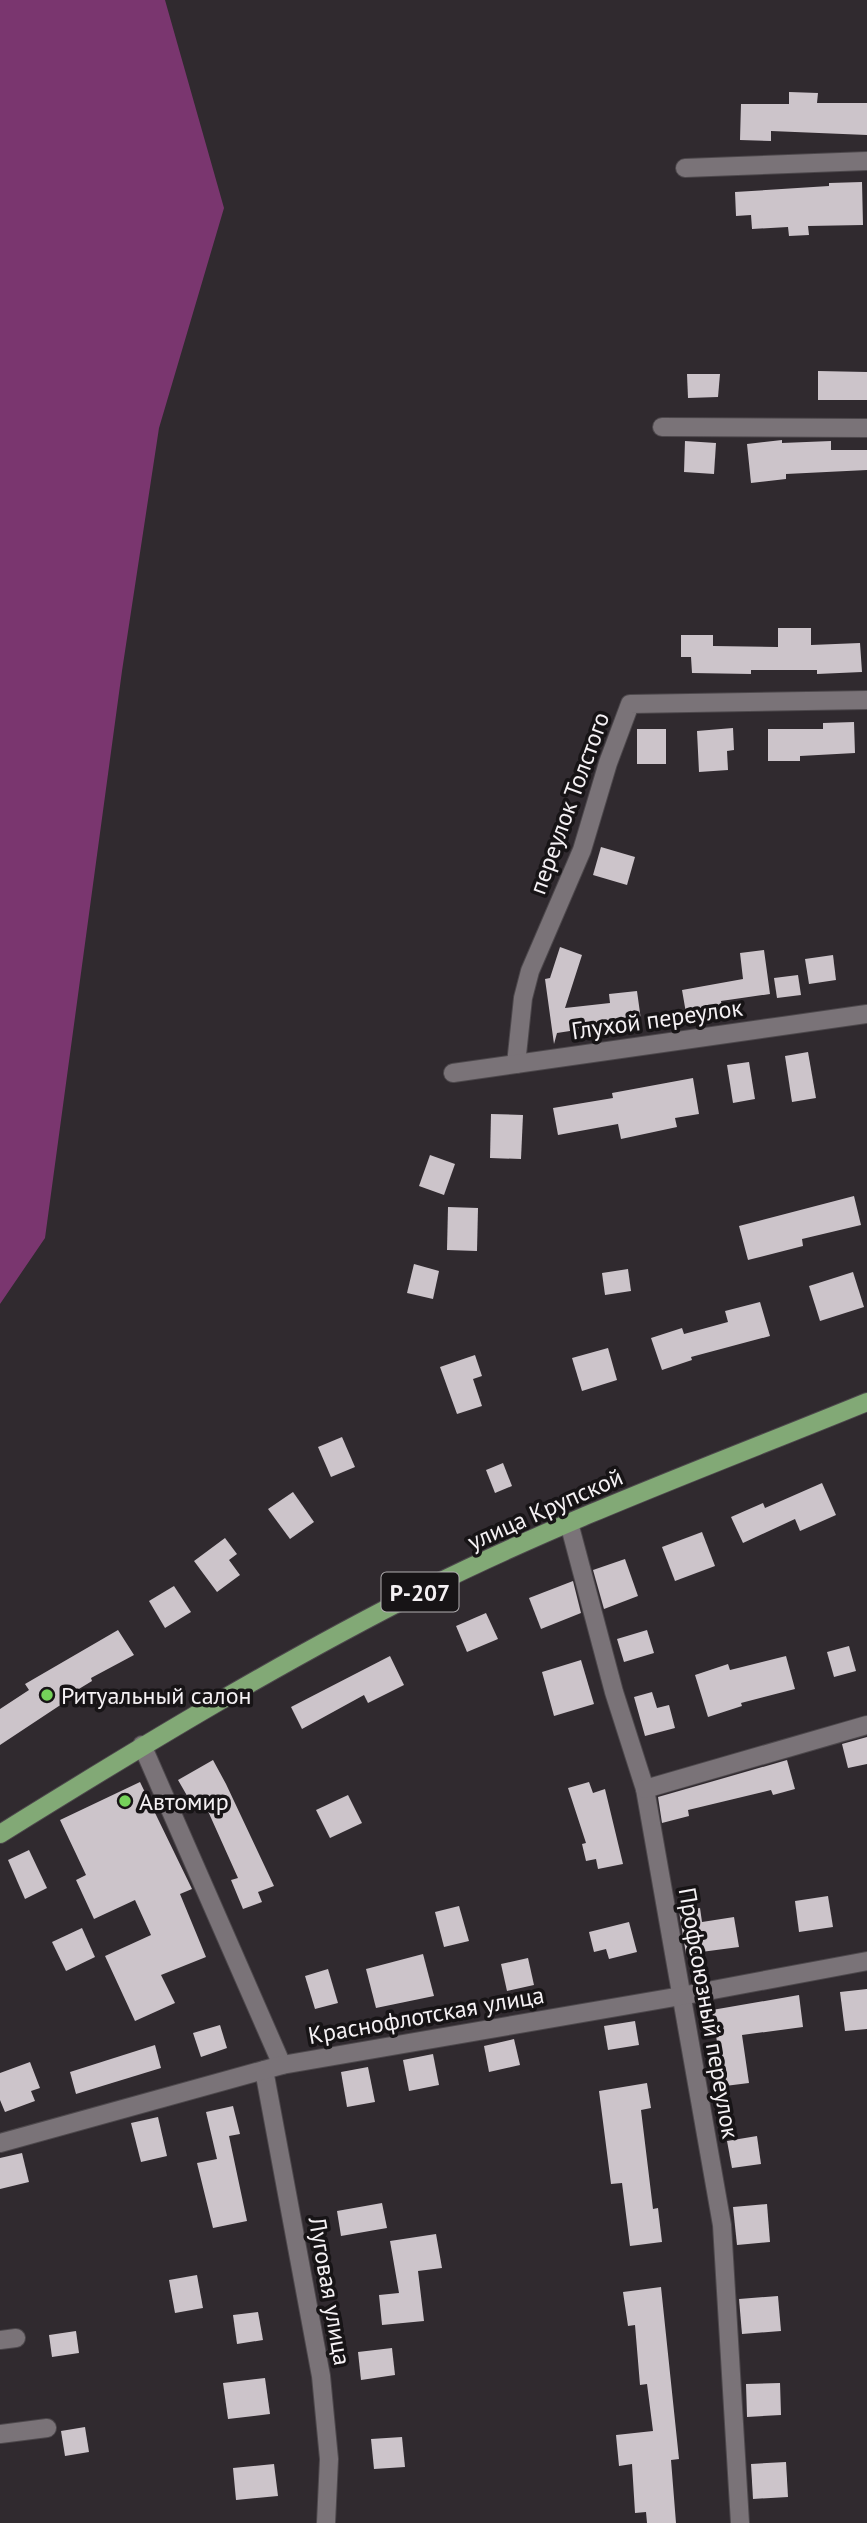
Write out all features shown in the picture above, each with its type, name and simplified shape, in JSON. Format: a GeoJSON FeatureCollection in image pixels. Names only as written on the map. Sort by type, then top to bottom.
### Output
{"type":"FeatureCollection","features":[{"type":"Feature","properties":{"kind":"main road","name":"улица Крупской"},"geometry":{"type":"LineString","coordinates":[[0,1834],[142,1745],[270,1670],[417,1594],[569,1523],[867,1402]]}},
{"type":"Feature","properties":{"kind":"street"},"geometry":{"type":"LineString","coordinates":[[685,168],[867,161]]}},
{"type":"Feature","properties":{"kind":"street"},"geometry":{"type":"LineString","coordinates":[[662,428],[867,428]]}},
{"type":"Feature","properties":{"kind":"street","name":"переулок Толстого"},"geometry":{"type":"LineString","coordinates":[[516,1064],[523,998],[530,971],[582,850],[608,763],[630,704],[867,700]]}},
{"type":"Feature","properties":{"kind":"street","name":"Глухой переулок"},"geometry":{"type":"LineString","coordinates":[[453,1073],[867,1014]]}},
{"type":"Feature","properties":{"kind":"street","name":"Профсоюзный переулок"},"geometry":{"type":"LineString","coordinates":[[569,1523],[614,1692],[645,1789],[722,2225],[740,2523]]}},
{"type":"Feature","properties":{"kind":"street"},"geometry":{"type":"LineString","coordinates":[[645,1789],[867,1725]]}},
{"type":"Feature","properties":{"kind":"street"},"geometry":{"type":"LineString","coordinates":[[142,1745],[282,2065]]}},
{"type":"Feature","properties":{"kind":"street","name":"Краснофлотская улица"},"geometry":{"type":"LineString","coordinates":[[0,2143],[282,2065],[867,1961]]}},
{"type":"Feature","properties":{"kind":"street","name":"Луговая улица"},"geometry":{"type":"LineString","coordinates":[[264,2070],[321,2376],[329,2459],[326,2523]]}},
{"type":"Feature","properties":{"kind":"street"},"geometry":{"type":"LineString","coordinates":[[0,2434],[47,2428]]}},
{"type":"Feature","properties":{"kind":"shaded area"},"geometry":{"type":"Polygon","coordinates":[[[0,0],[165,0],[224,208],[159,428],[122,671],[45,1238],[0,1304],[0,0]]]}},
{"type":"Feature","properties":{"kind":"building"},"geometry":{"type":"Polygon","coordinates":[[[789,92],[818,93],[817,103],[867,103],[867,135],[771,131],[771,141],[740,140],[741,104],[789,104],[789,92]]]}},
{"type":"Feature","properties":{"kind":"building"},"geometry":{"type":"Polygon","coordinates":[[[862,182],[863,225],[808,226],[809,235],[789,236],[788,227],[752,229],[751,215],[736,216],[735,192],[862,182]]]}},
{"type":"Feature","properties":{"kind":"building"},"geometry":{"type":"Polygon","coordinates":[[[818,371],[867,372],[867,400],[818,400],[818,371]]]}},
{"type":"Feature","properties":{"kind":"building"},"geometry":{"type":"Polygon","coordinates":[[[687,374],[720,374],[718,397],[688,398],[687,374]]]}},
{"type":"Feature","properties":{"kind":"building"},"geometry":{"type":"Polygon","coordinates":[[[782,440],[782,443],[831,441],[831,450],[867,450],[867,470],[786,474],[786,479],[751,483],[747,444],[782,440]]]}},
{"type":"Feature","properties":{"kind":"building"},"geometry":{"type":"Polygon","coordinates":[[[685,441],[716,443],[714,474],[684,472],[685,441]]]}},
{"type":"Feature","properties":{"kind":"building"},"geometry":{"type":"Polygon","coordinates":[[[778,628],[811,628],[811,645],[860,643],[862,672],[817,674],[817,670],[751,670],[751,674],[692,673],[691,657],[681,657],[681,635],[713,635],[713,646],[778,647],[778,628]]]}},
{"type":"Feature","properties":{"kind":"building"},"geometry":{"type":"Polygon","coordinates":[[[854,722],[855,753],[800,756],[800,761],[768,761],[768,729],[823,729],[823,723],[854,722]]]}},
{"type":"Feature","properties":{"kind":"building"},"geometry":{"type":"Polygon","coordinates":[[[733,728],[734,750],[727,751],[728,770],[699,772],[697,731],[733,728]]]}},
{"type":"Feature","properties":{"kind":"building"},"geometry":{"type":"Polygon","coordinates":[[[637,729],[666,729],[666,764],[637,764],[637,729]]]}},
{"type":"Feature","properties":{"kind":"building"},"geometry":{"type":"Polygon","coordinates":[[[601,847],[635,857],[627,885],[593,875],[601,847]]]}},
{"type":"Feature","properties":{"kind":"building"},"geometry":{"type":"Polygon","coordinates":[[[560,947],[582,955],[565,1008],[610,1003],[609,994],[637,991],[641,1020],[557,1033],[554,1044],[545,979],[550,978],[560,947]]]}},
{"type":"Feature","properties":{"kind":"building"},"geometry":{"type":"Polygon","coordinates":[[[764,950],[770,994],[721,1001],[722,1007],[686,1013],[682,990],[743,979],[740,953],[764,950]]]}},
{"type":"Feature","properties":{"kind":"building"},"geometry":{"type":"Polygon","coordinates":[[[833,955],[836,980],[809,984],[805,959],[833,955]]]}},
{"type":"Feature","properties":{"kind":"building"},"geometry":{"type":"Polygon","coordinates":[[[798,975],[801,995],[777,998],[774,978],[798,975]]]}},
{"type":"Feature","properties":{"kind":"building"},"geometry":{"type":"Polygon","coordinates":[[[808,1052],[816,1098],[792,1102],[785,1056],[808,1052]]]}},
{"type":"Feature","properties":{"kind":"building"},"geometry":{"type":"Polygon","coordinates":[[[749,1062],[755,1099],[733,1103],[727,1065],[749,1062]]]}},
{"type":"Feature","properties":{"kind":"building"},"geometry":{"type":"Polygon","coordinates":[[[693,1078],[699,1114],[675,1118],[677,1127],[621,1139],[618,1124],[558,1135],[553,1108],[613,1098],[612,1093],[693,1078]]]}},
{"type":"Feature","properties":{"kind":"building"},"geometry":{"type":"Polygon","coordinates":[[[491,1114],[523,1115],[521,1159],[490,1158],[491,1114]]]}},
{"type":"Feature","properties":{"kind":"building"},"geometry":{"type":"Polygon","coordinates":[[[430,1155],[455,1164],[444,1195],[419,1186],[430,1155]]]}},
{"type":"Feature","properties":{"kind":"building"},"geometry":{"type":"Polygon","coordinates":[[[854,1196],[861,1225],[802,1239],[803,1246],[748,1260],[739,1226],[854,1196]]]}},
{"type":"Feature","properties":{"kind":"building"},"geometry":{"type":"Polygon","coordinates":[[[448,1207],[478,1208],[477,1251],[447,1250],[448,1207]]]}},
{"type":"Feature","properties":{"kind":"building"},"geometry":{"type":"Polygon","coordinates":[[[414,1264],[439,1271],[433,1299],[407,1293],[414,1264]]]}},
{"type":"Feature","properties":{"kind":"building"},"geometry":{"type":"Polygon","coordinates":[[[628,1269],[631,1291],[605,1295],[602,1273],[628,1269]]]}},
{"type":"Feature","properties":{"kind":"building"},"geometry":{"type":"Polygon","coordinates":[[[853,1272],[864,1307],[820,1321],[809,1286],[853,1272]]]}},
{"type":"Feature","properties":{"kind":"building"},"geometry":{"type":"Polygon","coordinates":[[[760,1302],[770,1336],[691,1357],[692,1360],[662,1370],[651,1338],[682,1328],[684,1334],[728,1322],[725,1311],[760,1302]]]}},
{"type":"Feature","properties":{"kind":"building"},"geometry":{"type":"Polygon","coordinates":[[[608,1348],[617,1380],[582,1391],[572,1358],[608,1348]]]}},
{"type":"Feature","properties":{"kind":"building"},"geometry":{"type":"Polygon","coordinates":[[[475,1355],[482,1376],[473,1379],[482,1406],[457,1414],[440,1367],[475,1355]]]}},
{"type":"Feature","properties":{"kind":"building"},"geometry":{"type":"Polygon","coordinates":[[[342,1437],[355,1467],[331,1477],[318,1447],[342,1437]]]}},
{"type":"Feature","properties":{"kind":"building"},"geometry":{"type":"Polygon","coordinates":[[[503,1463],[512,1486],[495,1493],[486,1470],[503,1463]]]}},
{"type":"Feature","properties":{"kind":"building"},"geometry":{"type":"Polygon","coordinates":[[[822,1483],[836,1515],[800,1531],[795,1519],[743,1543],[731,1517],[763,1503],[765,1508],[822,1483]]]}},
{"type":"Feature","properties":{"kind":"building"},"geometry":{"type":"Polygon","coordinates":[[[293,1492],[314,1522],[290,1539],[268,1509],[293,1492]]]}},
{"type":"Feature","properties":{"kind":"building"},"geometry":{"type":"Polygon","coordinates":[[[702,1532],[715,1566],[675,1581],[662,1547],[702,1532]]]}},
{"type":"Feature","properties":{"kind":"building"},"geometry":{"type":"Polygon","coordinates":[[[225,1538],[237,1554],[229,1560],[240,1575],[217,1592],[194,1561],[225,1538]]]}},
{"type":"Feature","properties":{"kind":"building"},"geometry":{"type":"Polygon","coordinates":[[[625,1559],[638,1596],[604,1609],[593,1570],[625,1559]]]}},
{"type":"Feature","properties":{"kind":"building"},"geometry":{"type":"Polygon","coordinates":[[[573,1581],[581,1613],[541,1629],[529,1598],[573,1581]]]}},
{"type":"Feature","properties":{"kind":"building"},"geometry":{"type":"Polygon","coordinates":[[[174,1586],[191,1612],[165,1628],[149,1601],[174,1586]]]}},
{"type":"Feature","properties":{"kind":"building"},"geometry":{"type":"Polygon","coordinates":[[[486,1613],[498,1639],[467,1652],[456,1626],[486,1613]]]}},
{"type":"Feature","properties":{"kind":"building"},"geometry":{"type":"Polygon","coordinates":[[[118,1630],[134,1655],[91,1678],[92,1681],[69,1695],[71,1698],[0,1745],[0,1709],[29,1690],[25,1684],[118,1630]]]}},
{"type":"Feature","properties":{"kind":"building"},"geometry":{"type":"Polygon","coordinates":[[[647,1630],[654,1653],[624,1662],[617,1639],[647,1630]]]}},
{"type":"Feature","properties":{"kind":"building"},"geometry":{"type":"Polygon","coordinates":[[[849,1646],[856,1671],[834,1677],[827,1652],[849,1646]]]}},
{"type":"Feature","properties":{"kind":"building"},"geometry":{"type":"Polygon","coordinates":[[[390,1656],[404,1685],[368,1703],[364,1695],[302,1729],[291,1707],[390,1656]]]}},
{"type":"Feature","properties":{"kind":"building"},"geometry":{"type":"Polygon","coordinates":[[[786,1656],[795,1689],[741,1703],[742,1706],[708,1717],[695,1675],[728,1664],[730,1670],[786,1656]]]}},
{"type":"Feature","properties":{"kind":"building"},"geometry":{"type":"Polygon","coordinates":[[[581,1660],[594,1704],[554,1716],[542,1672],[581,1660]]]}},
{"type":"Feature","properties":{"kind":"building"},"geometry":{"type":"Polygon","coordinates":[[[652,1692],[657,1708],[669,1705],[675,1728],[645,1736],[634,1697],[652,1692]]]}},
{"type":"Feature","properties":{"kind":"building"},"geometry":{"type":"Polygon","coordinates":[[[867,1737],[867,1764],[848,1768],[842,1744],[867,1737]]]}},
{"type":"Feature","properties":{"kind":"building"},"geometry":{"type":"Polygon","coordinates":[[[213,1760],[274,1886],[258,1892],[262,1902],[243,1909],[231,1880],[238,1878],[203,1800],[193,1806],[178,1780],[213,1760]]]}},
{"type":"Feature","properties":{"kind":"building"},"geometry":{"type":"Polygon","coordinates":[[[787,1760],[795,1789],[773,1795],[771,1790],[688,1810],[689,1816],[662,1823],[658,1797],[787,1760]]]}},
{"type":"Feature","properties":{"kind":"building"},"geometry":{"type":"Polygon","coordinates":[[[140,1782],[192,1889],[180,1894],[206,1957],[161,1975],[175,2003],[135,2021],[105,1956],[151,1935],[135,1900],[94,1919],[76,1880],[86,1875],[60,1820],[140,1782]]]}},
{"type":"Feature","properties":{"kind":"building"},"geometry":{"type":"Polygon","coordinates":[[[589,1782],[593,1793],[605,1789],[623,1864],[598,1869],[596,1859],[586,1861],[582,1844],[586,1843],[568,1788],[589,1782]]]}},
{"type":"Feature","properties":{"kind":"building"},"geometry":{"type":"Polygon","coordinates":[[[348,1795],[362,1823],[330,1838],[316,1810],[348,1795]]]}},
{"type":"Feature","properties":{"kind":"building"},"geometry":{"type":"Polygon","coordinates":[[[29,1850],[47,1888],[25,1899],[8,1860],[29,1850]]]}},
{"type":"Feature","properties":{"kind":"building"},"geometry":{"type":"Polygon","coordinates":[[[828,1896],[833,1927],[799,1932],[795,1901],[828,1896]]]}},
{"type":"Feature","properties":{"kind":"building"},"geometry":{"type":"Polygon","coordinates":[[[459,1906],[469,1941],[444,1947],[435,1912],[459,1906]]]}},
{"type":"Feature","properties":{"kind":"building"},"geometry":{"type":"Polygon","coordinates":[[[700,1908],[702,1922],[734,1917],[739,1947],[686,1954],[679,1911],[700,1908]]]}},
{"type":"Feature","properties":{"kind":"building"},"geometry":{"type":"Polygon","coordinates":[[[629,1922],[637,1952],[609,1959],[606,1949],[594,1952],[589,1932],[629,1922]]]}},
{"type":"Feature","properties":{"kind":"building"},"geometry":{"type":"Polygon","coordinates":[[[82,1928],[95,1957],[66,1971],[52,1942],[82,1928]]]}},
{"type":"Feature","properties":{"kind":"building"},"geometry":{"type":"Polygon","coordinates":[[[423,1954],[434,1996],[376,2008],[366,1969],[423,1954]]]}},
{"type":"Feature","properties":{"kind":"building"},"geometry":{"type":"Polygon","coordinates":[[[528,1958],[534,1985],[507,1991],[501,1964],[528,1958]]]}},
{"type":"Feature","properties":{"kind":"building"},"geometry":{"type":"Polygon","coordinates":[[[328,1969],[338,2003],[315,2009],[305,1976],[328,1969]]]}},
{"type":"Feature","properties":{"kind":"building"},"geometry":{"type":"Polygon","coordinates":[[[867,1989],[867,2029],[845,2031],[840,1992],[867,1989]]]}},
{"type":"Feature","properties":{"kind":"building"},"geometry":{"type":"Polygon","coordinates":[[[799,1995],[803,2027],[742,2035],[749,2083],[717,2087],[714,2062],[720,2061],[712,2010],[799,1995]]]}},
{"type":"Feature","properties":{"kind":"building"},"geometry":{"type":"Polygon","coordinates":[[[635,2021],[639,2045],[608,2050],[604,2026],[635,2021]]]}},
{"type":"Feature","properties":{"kind":"building"},"geometry":{"type":"Polygon","coordinates":[[[220,2025],[227,2048],[201,2057],[193,2033],[220,2025]]]}},
{"type":"Feature","properties":{"kind":"building"},"geometry":{"type":"Polygon","coordinates":[[[514,2039],[520,2065],[489,2072],[484,2046],[514,2039]]]}},
{"type":"Feature","properties":{"kind":"building"},"geometry":{"type":"Polygon","coordinates":[[[155,2045],[161,2068],[76,2094],[70,2072],[155,2045]]]}},
{"type":"Feature","properties":{"kind":"building"},"geometry":{"type":"Polygon","coordinates":[[[433,2054],[439,2085],[409,2091],[403,2060],[433,2054]]]}},
{"type":"Feature","properties":{"kind":"building"},"geometry":{"type":"Polygon","coordinates":[[[30,2062],[40,2088],[31,2091],[35,2101],[5,2112],[0,2100],[0,2073],[30,2062]]]}},
{"type":"Feature","properties":{"kind":"building"},"geometry":{"type":"Polygon","coordinates":[[[368,2067],[375,2102],[347,2107],[341,2072],[368,2067]]]}},
{"type":"Feature","properties":{"kind":"building"},"geometry":{"type":"Polygon","coordinates":[[[647,2083],[651,2108],[641,2110],[653,2209],[658,2208],[662,2242],[630,2246],[622,2183],[611,2184],[599,2091],[647,2083]]]}},
{"type":"Feature","properties":{"kind":"building"},"geometry":{"type":"Polygon","coordinates":[[[233,2106],[240,2134],[229,2136],[247,2221],[213,2228],[197,2163],[217,2159],[206,2112],[233,2106]]]}},
{"type":"Feature","properties":{"kind":"building"},"geometry":{"type":"Polygon","coordinates":[[[158,2117],[167,2156],[141,2162],[131,2123],[158,2117]]]}},
{"type":"Feature","properties":{"kind":"building"},"geometry":{"type":"Polygon","coordinates":[[[757,2136],[761,2164],[732,2168],[727,2141],[757,2136]]]}},
{"type":"Feature","properties":{"kind":"building"},"geometry":{"type":"Polygon","coordinates":[[[22,2153],[29,2182],[0,2189],[0,2158],[22,2153]]]}},
{"type":"Feature","properties":{"kind":"building"},"geometry":{"type":"Polygon","coordinates":[[[382,2203],[387,2228],[341,2236],[337,2211],[382,2203]]]}},
{"type":"Feature","properties":{"kind":"building"},"geometry":{"type":"Polygon","coordinates":[[[767,2204],[770,2242],[737,2245],[733,2207],[767,2204]]]}},
{"type":"Feature","properties":{"kind":"building"},"geometry":{"type":"Polygon","coordinates":[[[436,2234],[442,2268],[418,2271],[424,2321],[382,2325],[379,2295],[399,2293],[390,2241],[436,2234]]]}},
{"type":"Feature","properties":{"kind":"building"},"geometry":{"type":"Polygon","coordinates":[[[197,2275],[203,2308],[175,2313],[169,2280],[197,2275]]]}},
{"type":"Feature","properties":{"kind":"building"},"geometry":{"type":"Polygon","coordinates":[[[661,2287],[679,2459],[671,2460],[676,2523],[647,2523],[646,2512],[635,2513],[632,2464],[619,2466],[616,2435],[653,2431],[647,2384],[640,2385],[635,2325],[628,2326],[623,2292],[661,2287]]]}},
{"type":"Feature","properties":{"kind":"building"},"geometry":{"type":"Polygon","coordinates":[[[778,2296],[781,2331],[742,2334],[739,2299],[778,2296]]]}},
{"type":"Feature","properties":{"kind":"building"},"geometry":{"type":"Polygon","coordinates":[[[258,2312],[263,2340],[237,2344],[233,2315],[258,2312]]]}},
{"type":"Feature","properties":{"kind":"building"},"geometry":{"type":"Polygon","coordinates":[[[76,2331],[79,2353],[52,2357],[49,2335],[76,2331]]]}},
{"type":"Feature","properties":{"kind":"building"},"geometry":{"type":"Polygon","coordinates":[[[392,2348],[395,2375],[361,2380],[358,2352],[392,2348]]]}},
{"type":"Feature","properties":{"kind":"building"},"geometry":{"type":"Polygon","coordinates":[[[265,2378],[270,2414],[228,2419],[223,2383],[265,2378]]]}},
{"type":"Feature","properties":{"kind":"building"},"geometry":{"type":"Polygon","coordinates":[[[780,2383],[781,2415],[747,2417],[746,2384],[780,2383]]]}},
{"type":"Feature","properties":{"kind":"building"},"geometry":{"type":"Polygon","coordinates":[[[85,2427],[89,2452],[65,2456],[61,2431],[85,2427]]]}},
{"type":"Feature","properties":{"kind":"building"},"geometry":{"type":"Polygon","coordinates":[[[402,2437],[405,2467],[374,2469],[371,2439],[402,2437]]]}},
{"type":"Feature","properties":{"kind":"building"},"geometry":{"type":"Polygon","coordinates":[[[786,2462],[788,2497],[753,2499],[751,2464],[786,2462]]]}},
{"type":"Feature","properties":{"kind":"building"},"geometry":{"type":"Polygon","coordinates":[[[274,2464],[278,2496],[236,2500],[233,2468],[274,2464]]]}},
{"type":"Feature","properties":{"kind":"place","name":"Ритуальный салон"},"geometry":{"type":"Point","coordinates":[47,1695]}},
{"type":"Feature","properties":{"kind":"place","name":"Автомир"},"geometry":{"type":"Point","coordinates":[125,1801]}}]}
